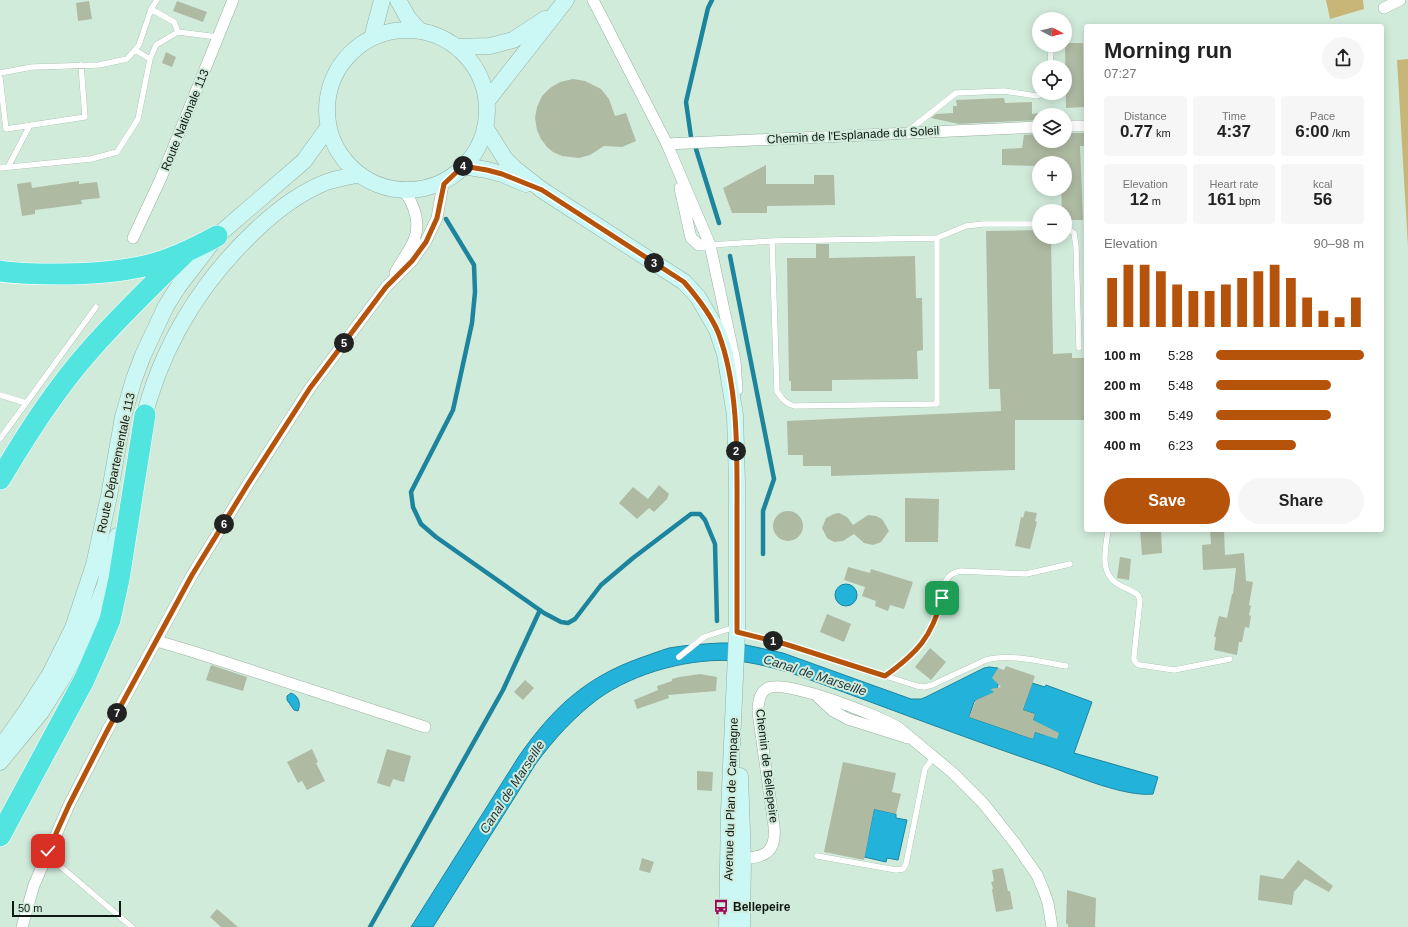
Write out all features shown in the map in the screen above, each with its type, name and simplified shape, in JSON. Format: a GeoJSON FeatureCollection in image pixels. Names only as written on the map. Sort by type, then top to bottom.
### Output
{"type":"FeatureCollection","features":[{"type":"Feature","properties":{"kind":"highway"},"geometry":{"type":"LineString","coordinates":[[0,271],[37,274],[79,274],[120,271],[150,265],[185,253],[217,236]]}},
{"type":"Feature","properties":{"kind":"highway"},"geometry":{"type":"LineString","coordinates":[[0,479],[8,448],[58,391],[90,350],[144,293],[185,253]]}},
{"type":"Feature","properties":{"kind":"highway"},"geometry":{"type":"LineString","coordinates":[[0,836],[84,680],[110,620],[119,579],[144,416]]}},
{"type":"Feature","properties":{"kind":"main road"},"geometry":{"type":"LineString","coordinates":[[373,34],[382,0]]}},
{"type":"Feature","properties":{"kind":"main road"},"geometry":{"type":"LineString","coordinates":[[398,0],[408,18],[418,29]]}},
{"type":"Feature","properties":{"kind":"main road"},"geometry":{"type":"LineString","coordinates":[[458,47],[490,46],[513,40],[561,6]]}},
{"type":"Feature","properties":{"kind":"main road"},"geometry":{"type":"LineString","coordinates":[[487,101],[561,6]]}},
{"type":"Feature","properties":{"kind":"main road"},"geometry":{"type":"LineString","coordinates":[[392,29],[418,29],[449,40],[458,47],[472,63],[481,80],[487,101],[488,114],[485,127],[475,149],[463,166],[444,184],[424,189],[403,190],[381,187],[356,175],[334,148],[327,129],[328,102],[333,81],[342,64],[355,49],[373,34],[392,29]]}},
{"type":"Feature","properties":{"kind":"main road","name":"Avenue du Plan de Campagne"},"geometry":{"type":"LineString","coordinates":[[485,127],[505,158],[514,168],[542,190],[684,282],[698,297],[717,330],[725,354],[735,415],[737,484],[737,633],[729,811],[736,859],[742,927]]}},
{"type":"Feature","properties":{"kind":"main road","name":"Route Départementale 113"},"geometry":{"type":"LineString","coordinates":[[0,748],[50,674],[73,628],[94,565],[109,496],[123,417],[143,354],[166,306],[178,287],[217,236],[304,161],[327,129]]}},
{"type":"Feature","properties":{"kind":"main road","name":"Avenue du Plan de Campagne"},"geometry":{"type":"LineString","coordinates":[[463,166],[502,174],[542,190]]}},
{"type":"Feature","properties":{"kind":"main road","name":"Route Départementale 113"},"geometry":{"type":"LineString","coordinates":[[0,762],[44,706],[64,676],[88,633],[105,585],[144,416],[156,379],[171,342],[192,306],[215,272],[242,243],[276,212],[300,195],[325,182],[356,175]]}},
{"type":"Feature","properties":{"kind":"main road","name":"Avenue du Plan de Campagne"},"geometry":{"type":"LineString","coordinates":[[727,927],[736,859]]}},
{"type":"Feature","properties":{"kind":"street","name":"Route Nationale 113"},"geometry":{"type":"LineString","coordinates":[[133,238],[161,178],[233,0]]}},
{"type":"Feature","properties":{"kind":"street"},"geometry":{"type":"LineString","coordinates":[[593,0],[667,144],[675,164],[691,238],[699,245],[710,245],[736,361],[737,384],[735,415]]}},
{"type":"Feature","properties":{"kind":"street"},"geometry":{"type":"LineString","coordinates":[[1384,8],[1400,0]]}},
{"type":"Feature","properties":{"kind":"street"},"geometry":{"type":"LineString","coordinates":[[1072,126],[1084,126]]}},
{"type":"Feature","properties":{"kind":"street","name":"Chemin de l'Esplanade du Soleil"},"geometry":{"type":"LineString","coordinates":[[667,144],[1032,127]]}},
{"type":"Feature","properties":{"kind":"street"},"geometry":{"type":"LineString","coordinates":[[386,287],[412,261],[426,242],[437,218],[444,184]]}},
{"type":"Feature","properties":{"kind":"street"},"geometry":{"type":"LineString","coordinates":[[22,927],[34,885],[69,805],[107,731],[192,575],[256,471],[310,388],[386,287],[414,240],[417,225],[410,199],[403,190]]}},
{"type":"Feature","properties":{"kind":"street"},"geometry":{"type":"LineString","coordinates":[[157,641],[425,727]]}},
{"type":"Feature","properties":{"kind":"street","name":"Chemin de Bellepeire"},"geometry":{"type":"LineString","coordinates":[[736,859],[761,856],[767,853],[774,843],[775,834],[758,712],[760,696],[766,688],[776,686],[815,694],[858,708],[891,722],[953,773],[983,803],[1014,842],[1037,875],[1048,903],[1052,927]]}},
{"type":"Feature","properties":{"kind":"lane"},"geometry":{"type":"LineString","coordinates":[[0,73],[32,67],[99,65],[127,59],[139,45],[151,10],[157,0]]}},
{"type":"Feature","properties":{"kind":"lane"},"geometry":{"type":"LineString","coordinates":[[151,10],[174,22],[178,32]]}},
{"type":"Feature","properties":{"kind":"lane"},"geometry":{"type":"LineString","coordinates":[[0,168],[91,159],[117,152],[138,119],[150,59],[156,45],[178,32],[218,37]]}},
{"type":"Feature","properties":{"kind":"lane"},"geometry":{"type":"LineString","coordinates":[[135,50],[150,59]]}},
{"type":"Feature","properties":{"kind":"lane"},"geometry":{"type":"LineString","coordinates":[[0,78],[6,129],[85,117],[81,65]]}},
{"type":"Feature","properties":{"kind":"lane"},"geometry":{"type":"LineString","coordinates":[[906,133],[956,93],[1004,91],[1032,95]]}},
{"type":"Feature","properties":{"kind":"lane"},"geometry":{"type":"LineString","coordinates":[[8,167],[30,125]]}},
{"type":"Feature","properties":{"kind":"lane"},"geometry":{"type":"LineString","coordinates":[[710,245],[772,240],[937,238],[966,226],[983,224],[1032,224]]}},
{"type":"Feature","properties":{"kind":"lane"},"geometry":{"type":"LineString","coordinates":[[1072,232],[1074,233],[1076,246],[1078,348]]}},
{"type":"Feature","properties":{"kind":"lane"},"geometry":{"type":"LineString","coordinates":[[772,240],[778,391],[782,399],[794,406],[937,404],[937,238]]}},
{"type":"Feature","properties":{"kind":"lane"},"geometry":{"type":"LineString","coordinates":[[8,448],[26,403],[96,307]]}},
{"type":"Feature","properties":{"kind":"lane"},"geometry":{"type":"LineString","coordinates":[[0,395],[26,403]]}},
{"type":"Feature","properties":{"kind":"lane"},"geometry":{"type":"LineString","coordinates":[[1108,532],[1105,570],[1108,576],[1116,583],[1138,594],[1140,600],[1134,656],[1134,660],[1137,664],[1174,670],[1230,659]]}},
{"type":"Feature","properties":{"kind":"lane"},"geometry":{"type":"LineString","coordinates":[[885,676],[905,662],[918,649],[930,631],[937,616],[944,586],[947,579],[952,574],[960,571],[1026,574],[1070,564]]}},
{"type":"Feature","properties":{"kind":"lane"},"geometry":{"type":"LineString","coordinates":[[679,657],[704,637],[737,633],[785,644],[924,687],[932,685],[986,660],[995,658],[1006,657],[1066,666]]}},
{"type":"Feature","properties":{"kind":"lane"},"geometry":{"type":"LineString","coordinates":[[817,856],[903,870],[906,864],[926,769],[934,757]]}},
{"type":"Feature","properties":{"kind":"lane"},"geometry":{"type":"LineString","coordinates":[[47,855],[132,927]]}},
{"type":"Feature","properties":{"kind":"shaded area"},"geometry":{"type":"Polygon","coordinates":[[[1326,0],[1363,0],[1364,9],[1330,19],[1326,0]]]}},
{"type":"Feature","properties":{"kind":"shaded area"},"geometry":{"type":"Polygon","coordinates":[[[1408,59],[1408,247],[1397,60],[1408,59]]]}},
{"type":"Feature","properties":{"kind":"water"},"geometry":{"type":"Polygon","coordinates":[[[846,584],[854,587],[857,595],[854,603],[846,606],[838,603],[835,595],[838,587],[846,584]]]}},
{"type":"Feature","properties":{"kind":"water","name":"Canal de Marseille"},"geometry":{"type":"Polygon","coordinates":[[[720,643],[737,643],[783,653],[911,699],[921,699],[926,697],[984,668],[998,668],[997,690],[991,689],[996,692],[976,700],[969,717],[1033,739],[1035,732],[1044,735],[1033,720],[1035,714],[1023,710],[1032,683],[1045,687],[1046,685],[1092,702],[1074,753],[1158,777],[1153,794],[1129,792],[1088,781],[784,671],[758,664],[737,661],[702,661],[683,664],[647,674],[613,689],[589,706],[572,721],[535,765],[433,927],[411,927],[519,756],[544,724],[571,697],[602,675],[640,658],[669,648],[720,643]]]}},
{"type":"Feature","properties":{"kind":"water"},"geometry":{"type":"Polygon","coordinates":[[[291,693],[294,694],[299,700],[298,711],[294,710],[287,700],[287,696],[291,693]]]}},
{"type":"Feature","properties":{"kind":"water"},"geometry":{"type":"Polygon","coordinates":[[[874,809],[896,814],[896,818],[907,820],[898,860],[887,858],[886,862],[864,857],[874,809]]]}},
{"type":"Feature","properties":{"kind":"building"},"geometry":{"type":"Polygon","coordinates":[[[89,1],[92,19],[78,21],[76,3],[89,1]]]}},
{"type":"Feature","properties":{"kind":"building"},"geometry":{"type":"Polygon","coordinates":[[[177,1],[207,12],[203,22],[173,11],[177,1]]]}},
{"type":"Feature","properties":{"kind":"building"},"geometry":{"type":"Polygon","coordinates":[[[1072,43],[1083,43],[1084,107],[1066,108],[1066,100],[1072,100],[1072,60],[1065,60],[1065,52],[1072,52],[1072,43]]]}},
{"type":"Feature","properties":{"kind":"building"},"geometry":{"type":"Polygon","coordinates":[[[166,52],[176,57],[172,67],[162,63],[166,52]]]}},
{"type":"Feature","properties":{"kind":"building"},"geometry":{"type":"Polygon","coordinates":[[[573,79],[585,81],[601,89],[609,99],[615,116],[626,113],[636,141],[622,147],[604,146],[590,155],[579,158],[562,156],[553,152],[547,147],[537,130],[535,118],[537,107],[542,96],[550,88],[560,82],[573,79]]]}},
{"type":"Feature","properties":{"kind":"building"},"geometry":{"type":"Polygon","coordinates":[[[1004,98],[1005,103],[1032,102],[1032,120],[959,124],[931,118],[936,114],[953,113],[953,106],[957,106],[956,100],[1004,98]]]}},
{"type":"Feature","properties":{"kind":"building"},"geometry":{"type":"Polygon","coordinates":[[[1072,133],[1084,133],[1084,146],[1080,146],[1083,220],[1072,220],[1072,204],[1062,204],[1061,196],[1072,196],[1072,156],[1032,156],[1032,166],[1002,165],[1002,149],[1022,148],[1024,135],[1032,134],[1032,148],[1072,148],[1072,133]]]}},
{"type":"Feature","properties":{"kind":"building"},"geometry":{"type":"Polygon","coordinates":[[[766,165],[766,184],[814,184],[814,175],[834,175],[835,205],[767,206],[767,213],[732,213],[723,188],[766,165]]]}},
{"type":"Feature","properties":{"kind":"building"},"geometry":{"type":"Polygon","coordinates":[[[79,181],[79,184],[97,182],[100,198],[81,200],[82,204],[35,210],[35,214],[22,216],[17,184],[31,182],[32,188],[79,181]]]}},
{"type":"Feature","properties":{"kind":"building"},"geometry":{"type":"Polygon","coordinates":[[[1032,230],[1032,244],[1051,244],[1053,354],[1072,353],[1072,358],[1084,358],[1084,420],[1015,420],[1015,470],[831,476],[831,466],[803,466],[803,455],[788,455],[787,421],[1001,411],[1000,389],[989,389],[986,231],[1032,230]]]}},
{"type":"Feature","properties":{"kind":"building"},"geometry":{"type":"Polygon","coordinates":[[[816,244],[829,244],[829,258],[915,256],[916,298],[922,298],[923,350],[917,351],[918,379],[832,380],[832,391],[791,391],[791,381],[789,381],[787,258],[816,258],[816,244]]]}},
{"type":"Feature","properties":{"kind":"building"},"geometry":{"type":"Polygon","coordinates":[[[659,485],[669,494],[667,499],[654,512],[649,508],[637,519],[619,503],[633,487],[648,499],[659,485]]]}},
{"type":"Feature","properties":{"kind":"building"},"geometry":{"type":"Polygon","coordinates":[[[905,498],[939,499],[938,542],[905,542],[905,498]]]}},
{"type":"Feature","properties":{"kind":"building"},"geometry":{"type":"Polygon","coordinates":[[[788,511],[798,516],[803,526],[798,536],[788,541],[778,536],[773,526],[778,516],[788,511]]]}},
{"type":"Feature","properties":{"kind":"building"},"geometry":{"type":"Polygon","coordinates":[[[1025,511],[1037,513],[1035,521],[1037,522],[1030,549],[1015,546],[1021,517],[1023,518],[1025,511]]]}},
{"type":"Feature","properties":{"kind":"building"},"geometry":{"type":"Polygon","coordinates":[[[839,513],[847,517],[853,525],[868,515],[876,516],[882,519],[889,531],[881,542],[873,545],[864,543],[854,534],[843,541],[834,542],[827,538],[822,528],[826,518],[839,513]]]}},
{"type":"Feature","properties":{"kind":"building"},"geometry":{"type":"Polygon","coordinates":[[[1140,532],[1161,532],[1162,553],[1142,555],[1140,532]]]}},
{"type":"Feature","properties":{"kind":"building"},"geometry":{"type":"Polygon","coordinates":[[[1210,532],[1224,532],[1225,555],[1244,553],[1246,581],[1253,582],[1249,605],[1251,606],[1249,615],[1251,616],[1249,628],[1245,627],[1242,642],[1239,642],[1237,655],[1214,650],[1216,637],[1214,637],[1219,616],[1227,618],[1233,594],[1236,568],[1203,570],[1202,545],[1211,544],[1210,532]]]}},
{"type":"Feature","properties":{"kind":"building"},"geometry":{"type":"Polygon","coordinates":[[[1120,557],[1131,559],[1129,580],[1117,578],[1120,557]]]}},
{"type":"Feature","properties":{"kind":"building"},"geometry":{"type":"Polygon","coordinates":[[[848,567],[870,573],[871,569],[913,582],[904,609],[890,605],[888,611],[875,606],[876,601],[862,596],[865,587],[844,580],[848,567]]]}},
{"type":"Feature","properties":{"kind":"building"},"geometry":{"type":"Polygon","coordinates":[[[827,614],[851,624],[844,642],[820,632],[827,614]]]}},
{"type":"Feature","properties":{"kind":"building"},"geometry":{"type":"Polygon","coordinates":[[[930,648],[946,662],[931,680],[915,667],[930,648]]]}},
{"type":"Feature","properties":{"kind":"building"},"geometry":{"type":"Polygon","coordinates":[[[211,665],[247,677],[243,691],[206,680],[211,665]]]}},
{"type":"Feature","properties":{"kind":"building"},"geometry":{"type":"Polygon","coordinates":[[[1006,666],[1035,676],[1023,710],[1035,714],[1033,720],[1059,733],[1057,739],[1035,732],[1033,739],[969,717],[976,700],[994,692],[990,689],[1001,687],[992,678],[998,668],[1004,670],[1006,666]]]}},
{"type":"Feature","properties":{"kind":"building"},"geometry":{"type":"Polygon","coordinates":[[[700,674],[717,677],[716,691],[668,695],[669,698],[637,709],[634,700],[658,690],[657,686],[679,677],[700,674]]]}},
{"type":"Feature","properties":{"kind":"building"},"geometry":{"type":"Polygon","coordinates":[[[525,680],[534,688],[523,700],[514,692],[525,680]]]}},
{"type":"Feature","properties":{"kind":"building"},"geometry":{"type":"Polygon","coordinates":[[[312,749],[318,762],[316,763],[325,781],[307,790],[302,781],[298,783],[287,762],[312,749]]]}},
{"type":"Feature","properties":{"kind":"building"},"geometry":{"type":"Polygon","coordinates":[[[387,749],[411,756],[404,782],[393,779],[390,787],[377,783],[387,749]]]}},
{"type":"Feature","properties":{"kind":"building"},"geometry":{"type":"Polygon","coordinates":[[[843,762],[896,773],[892,792],[901,794],[896,814],[874,809],[864,860],[824,852],[843,762]]]}},
{"type":"Feature","properties":{"kind":"building"},"geometry":{"type":"Polygon","coordinates":[[[697,771],[713,772],[712,791],[697,790],[697,771]]]}},
{"type":"Feature","properties":{"kind":"building"},"geometry":{"type":"Polygon","coordinates":[[[642,858],[654,862],[650,873],[639,870],[642,858]]]}},
{"type":"Feature","properties":{"kind":"building"},"geometry":{"type":"Polygon","coordinates":[[[1298,860],[1333,886],[1329,892],[1305,879],[1294,892],[1292,905],[1258,900],[1260,875],[1283,879],[1298,860]]]}},
{"type":"Feature","properties":{"kind":"building"},"geometry":{"type":"Polygon","coordinates":[[[1003,868],[1008,891],[1010,891],[1013,909],[996,912],[991,882],[994,881],[992,870],[1003,868]]]}},
{"type":"Feature","properties":{"kind":"building"},"geometry":{"type":"Polygon","coordinates":[[[1067,890],[1096,898],[1095,927],[1068,927],[1068,924],[1066,924],[1067,890]]]}},
{"type":"Feature","properties":{"kind":"building"},"geometry":{"type":"Polygon","coordinates":[[[217,909],[238,927],[221,927],[210,917],[217,909]]]}},
{"type":"Feature","properties":{"kind":"waterway"},"geometry":{"type":"LineString","coordinates":[[691,137],[686,102],[708,8],[712,0]]}},
{"type":"Feature","properties":{"kind":"waterway"},"geometry":{"type":"LineString","coordinates":[[696,149],[719,223]]}},
{"type":"Feature","properties":{"kind":"waterway"},"geometry":{"type":"LineString","coordinates":[[446,219],[474,265],[475,292],[472,323],[453,410],[411,492],[413,507],[421,524],[436,537],[544,613],[561,622],[568,623],[575,619],[601,585],[633,558],[691,514],[700,514],[705,520],[715,544],[717,621]]}},
{"type":"Feature","properties":{"kind":"waterway"},"geometry":{"type":"LineString","coordinates":[[730,256],[774,479],[763,511],[763,554]]}},
{"type":"Feature","properties":{"kind":"waterway"},"geometry":{"type":"LineString","coordinates":[[370,927],[503,690],[540,610]]}},
{"type":"Feature","properties":{"kind":"place","name":"Bellepeire"},"geometry":{"type":"Point","coordinates":[721,907]}},
{"type":"Feature","properties":{"kind":"route"},"geometry":{"type":"LineString","coordinates":[[48,851],[69,805],[107,731],[192,575],[248,484],[310,388],[386,287],[412,261],[426,242],[437,218],[444,184],[463,166],[502,174],[542,190],[684,282],[698,297],[708,314],[717,330],[725,354],[735,415],[737,484],[737,632],[785,644],[885,676],[905,662],[918,649],[930,631],[937,616],[942,598]]}}]}
